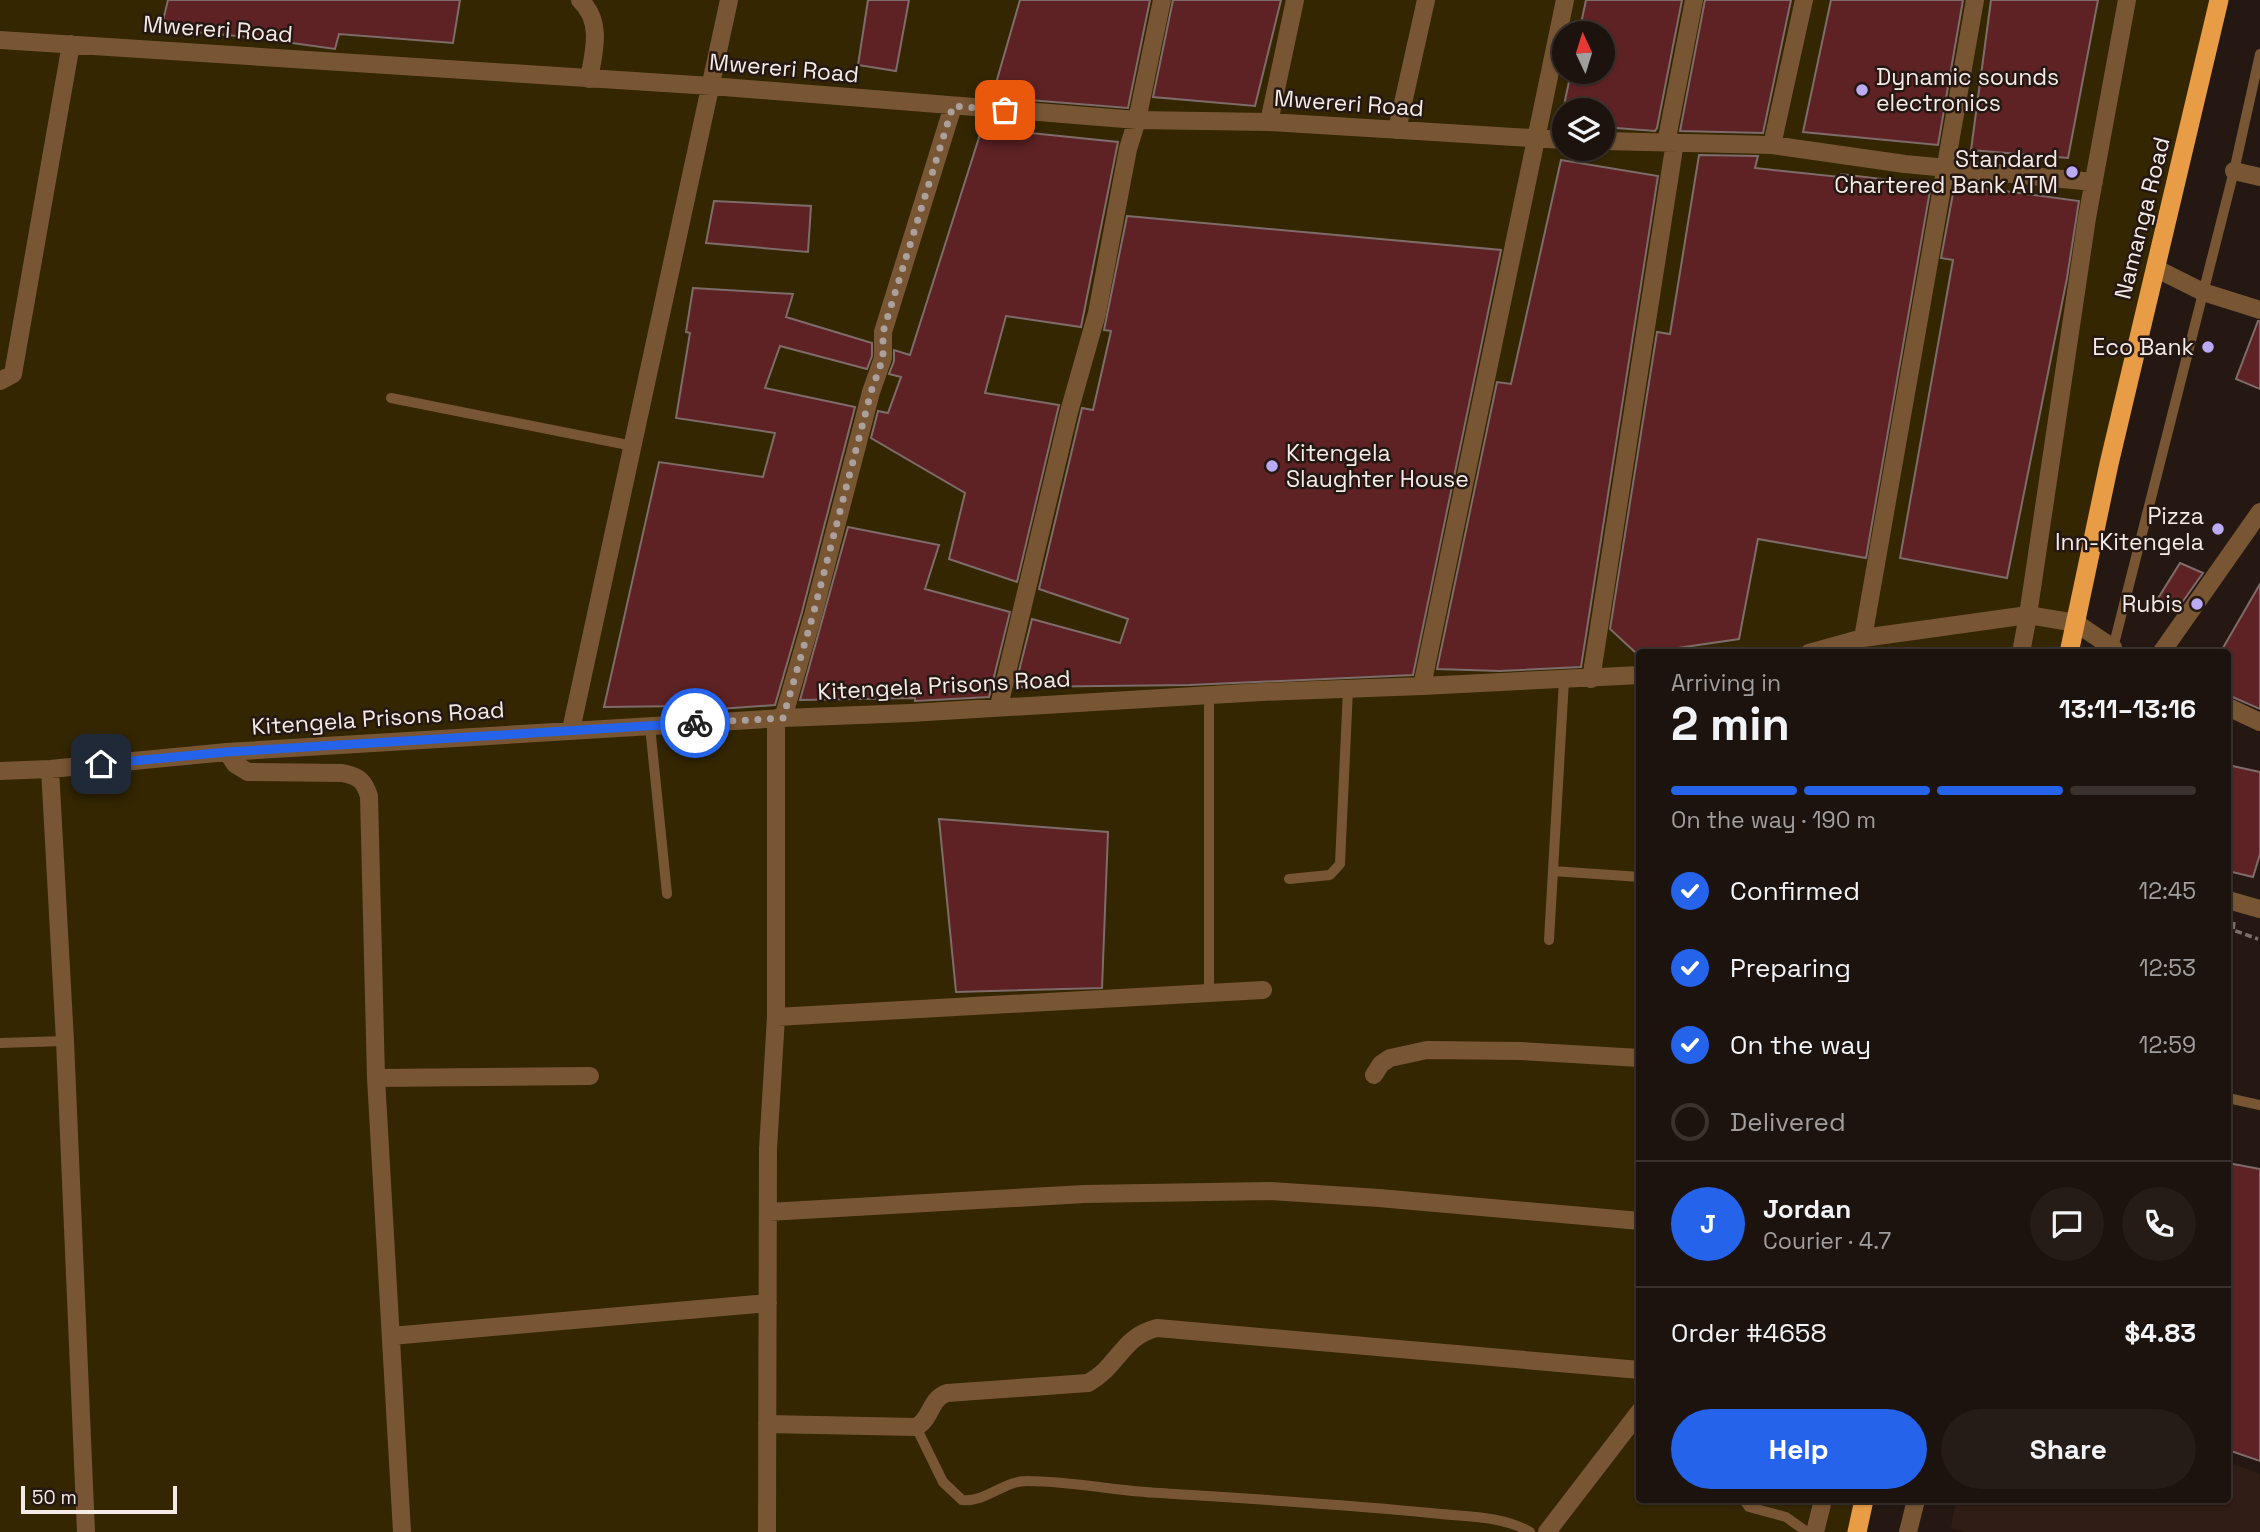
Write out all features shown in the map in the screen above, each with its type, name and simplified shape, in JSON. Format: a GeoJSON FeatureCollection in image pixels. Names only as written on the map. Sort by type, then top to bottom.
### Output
{"type":"FeatureCollection","features":[{"type":"Feature","properties":{"kind":"highway","name":"Namanga Road"},"geometry":{"type":"LineString","coordinates":[[2070,649],[2109,464],[2219,0]]}},
{"type":"Feature","properties":{"kind":"highway"},"geometry":{"type":"LineString","coordinates":[[1857,1532],[1863,1503]]}},
{"type":"Feature","properties":{"kind":"street"},"geometry":{"type":"LineString","coordinates":[[580,0],[588,8],[595,33],[589,79]]}},
{"type":"Feature","properties":{"kind":"street"},"geometry":{"type":"LineString","coordinates":[[572,730],[729,0]]}},
{"type":"Feature","properties":{"kind":"street"},"geometry":{"type":"LineString","coordinates":[[999,706],[1069,412],[1097,313],[1128,149],[1137,120],[1162,0]]}},
{"type":"Feature","properties":{"kind":"street"},"geometry":{"type":"LineString","coordinates":[[1269,122],[1295,0]]}},
{"type":"Feature","properties":{"kind":"street"},"geometry":{"type":"LineString","coordinates":[[1397,130],[1426,0]]}},
{"type":"Feature","properties":{"kind":"street"},"geometry":{"type":"LineString","coordinates":[[1422,686],[1565,0]]}},
{"type":"Feature","properties":{"kind":"street"},"geometry":{"type":"LineString","coordinates":[[1591,679],[1670,142],[1695,0]]}},
{"type":"Feature","properties":{"kind":"street"},"geometry":{"type":"LineString","coordinates":[[1772,145],[1804,0]]}},
{"type":"Feature","properties":{"kind":"street"},"geometry":{"type":"LineString","coordinates":[[1863,638],[1975,0]]}},
{"type":"Feature","properties":{"kind":"street"},"geometry":{"type":"LineString","coordinates":[[2022,649],[2094,183],[2127,0]]}},
{"type":"Feature","properties":{"kind":"street","name":"Mwereri Road"},"geometry":{"type":"LineString","coordinates":[[0,40],[711,86],[1137,120],[1269,122],[1552,140]]}},
{"type":"Feature","properties":{"kind":"street"},"geometry":{"type":"LineString","coordinates":[[0,381],[13,374],[71,44]]}},
{"type":"Feature","properties":{"kind":"street"},"geometry":{"type":"LineString","coordinates":[[759,1532],[766,1532],[768,1149],[776,1017],[779,718],[813,615],[871,392],[883,358],[883,332],[953,106]]}},
{"type":"Feature","properties":{"kind":"street"},"geometry":{"type":"LineString","coordinates":[[1615,141],[1772,145],[1945,168],[2094,183]]}},
{"type":"Feature","properties":{"kind":"street"},"geometry":{"type":"LineString","coordinates":[[2234,171],[2260,177]]}},
{"type":"Feature","properties":{"kind":"street"},"geometry":{"type":"LineString","coordinates":[[2155,268],[2203,292],[2260,310]]}},
{"type":"Feature","properties":{"kind":"street"},"geometry":{"type":"LineString","coordinates":[[2164,649],[2260,512]]}},
{"type":"Feature","properties":{"kind":"street"},"geometry":{"type":"LineString","coordinates":[[1823,649],[1863,638],[2028,615],[2076,623],[2113,649]]}},
{"type":"Feature","properties":{"kind":"street","name":"Kitengela Prisons Road"},"geometry":{"type":"LineString","coordinates":[[0,771],[50,769],[227,752],[572,730],[1636,675]]}},
{"type":"Feature","properties":{"kind":"street"},"geometry":{"type":"LineString","coordinates":[[2231,708],[2260,722]]}},
{"type":"Feature","properties":{"kind":"street"},"geometry":{"type":"LineString","coordinates":[[227,752],[235,764],[248,772],[342,773],[361,779],[369,796],[376,1078],[402,1532]]}},
{"type":"Feature","properties":{"kind":"street"},"geometry":{"type":"LineString","coordinates":[[50,769],[65,1041],[86,1532]]}},
{"type":"Feature","properties":{"kind":"street"},"geometry":{"type":"LineString","coordinates":[[2231,901],[2260,909]]}},
{"type":"Feature","properties":{"kind":"street"},"geometry":{"type":"LineString","coordinates":[[776,1017],[1263,990]]}},
{"type":"Feature","properties":{"kind":"street"},"geometry":{"type":"LineString","coordinates":[[1374,1075],[1390,1058],[1427,1050],[1520,1051],[1636,1058]]}},
{"type":"Feature","properties":{"kind":"street"},"geometry":{"type":"LineString","coordinates":[[376,1078],[590,1076]]}},
{"type":"Feature","properties":{"kind":"street"},"geometry":{"type":"LineString","coordinates":[[768,1212],[1084,1194],[1270,1191],[1636,1221]]}},
{"type":"Feature","properties":{"kind":"street"},"geometry":{"type":"LineString","coordinates":[[391,1336],[768,1303]]}},
{"type":"Feature","properties":{"kind":"street"},"geometry":{"type":"LineString","coordinates":[[767,1424],[916,1426],[926,1419],[932,1403],[947,1393],[1088,1383],[1101,1376],[1134,1337],[1157,1328],[1636,1370]]}},
{"type":"Feature","properties":{"kind":"street"},"geometry":{"type":"LineString","coordinates":[[1547,1532],[1636,1416]]}},
{"type":"Feature","properties":{"kind":"street"},"geometry":{"type":"LineString","coordinates":[[1815,1532],[1822,1503]]}},
{"type":"Feature","properties":{"kind":"street"},"geometry":{"type":"LineString","coordinates":[[1908,1532],[1915,1503]]}},
{"type":"Feature","properties":{"kind":"lane"},"geometry":{"type":"LineString","coordinates":[[2116,649],[2234,171],[2260,54]]}},
{"type":"Feature","properties":{"kind":"lane"},"geometry":{"type":"LineString","coordinates":[[391,398],[633,446]]}},
{"type":"Feature","properties":{"kind":"lane"},"geometry":{"type":"LineString","coordinates":[[1549,940],[1564,680]]}},
{"type":"Feature","properties":{"kind":"lane"},"geometry":{"type":"LineString","coordinates":[[1289,879],[1330,875],[1340,864],[1348,689]]}},
{"type":"Feature","properties":{"kind":"lane"},"geometry":{"type":"LineString","coordinates":[[1209,696],[1209,993]]}},
{"type":"Feature","properties":{"kind":"lane"},"geometry":{"type":"LineString","coordinates":[[650,726],[667,894]]}},
{"type":"Feature","properties":{"kind":"lane"},"geometry":{"type":"LineString","coordinates":[[1553,872],[1636,877]]}},
{"type":"Feature","properties":{"kind":"lane"},"geometry":{"type":"LineString","coordinates":[[0,1043],[65,1041]]}},
{"type":"Feature","properties":{"kind":"lane"},"geometry":{"type":"LineString","coordinates":[[2231,1099],[2260,1105]]}},
{"type":"Feature","properties":{"kind":"lane"},"geometry":{"type":"LineString","coordinates":[[916,1426],[943,1482],[962,1500],[981,1499],[1007,1484],[1031,1481],[1420,1512],[1504,1521],[1530,1532]]}},
{"type":"Feature","properties":{"kind":"lane"},"geometry":{"type":"LineString","coordinates":[[1746,1503],[1749,1507],[1786,1517],[1807,1532]]}},
{"type":"Feature","properties":{"kind":"shaded area"},"geometry":{"type":"Polygon","coordinates":[[[0,0],[2219,0],[2070,649],[1636,649],[1636,1503],[1863,1503],[1857,1532],[0,1532],[0,0]]]}},
{"type":"Feature","properties":{"kind":"shaded area"},"geometry":{"type":"Polygon","coordinates":[[[2231,1463],[2260,1474],[2260,1532],[1964,1532],[1951,1528],[1955,1503],[2231,1503],[2231,1463]]]}},
{"type":"Feature","properties":{"kind":"building"},"geometry":{"type":"Polygon","coordinates":[[[168,0],[460,0],[453,43],[339,34],[335,49],[249,37],[161,29],[168,0]]]}},
{"type":"Feature","properties":{"kind":"building"},"geometry":{"type":"Polygon","coordinates":[[[868,0],[909,0],[896,71],[858,65],[868,0]]]}},
{"type":"Feature","properties":{"kind":"building"},"geometry":{"type":"Polygon","coordinates":[[[1020,0],[1150,0],[1128,108],[992,97],[1020,0]]]}},
{"type":"Feature","properties":{"kind":"building"},"geometry":{"type":"Polygon","coordinates":[[[1173,0],[1281,0],[1255,106],[1153,97],[1173,0]]]}},
{"type":"Feature","properties":{"kind":"building"},"geometry":{"type":"Polygon","coordinates":[[[1586,0],[1682,0],[1655,131],[1615,128],[1615,98],[1566,98],[1568,84],[1615,84],[1615,21],[1582,21],[1586,0]]]}},
{"type":"Feature","properties":{"kind":"building"},"geometry":{"type":"Polygon","coordinates":[[[1705,0],[1791,0],[1763,133],[1680,131],[1705,0]]]}},
{"type":"Feature","properties":{"kind":"building"},"geometry":{"type":"Polygon","coordinates":[[[1831,0],[1963,0],[1938,145],[1803,132],[1831,0]]]}},
{"type":"Feature","properties":{"kind":"building"},"geometry":{"type":"Polygon","coordinates":[[[1991,0],[2098,0],[2068,158],[1971,150],[1991,0]]]}},
{"type":"Feature","properties":{"kind":"building"},"geometry":{"type":"Polygon","coordinates":[[[982,128],[1118,142],[1081,327],[1006,316],[985,393],[1059,405],[1017,582],[949,559],[965,493],[871,438],[878,411],[888,413],[901,377],[889,374],[894,361],[894,350],[910,355],[982,128]]]}},
{"type":"Feature","properties":{"kind":"building"},"geometry":{"type":"Polygon","coordinates":[[[1699,155],[1758,156],[1755,168],[1840,177],[1841,174],[1931,185],[1866,558],[1758,539],[1739,639],[1671,649],[1636,649],[1636,653],[1610,629],[1657,332],[1670,334],[1699,155]]]}},
{"type":"Feature","properties":{"kind":"building"},"geometry":{"type":"Polygon","coordinates":[[[1561,161],[1658,176],[1581,667],[1500,671],[1437,669],[1497,382],[1511,384],[1561,161]]]}},
{"type":"Feature","properties":{"kind":"building"},"geometry":{"type":"Polygon","coordinates":[[[1966,186],[2079,201],[2067,278],[2007,578],[1900,558],[1953,260],[1941,258],[1954,188],[1965,189],[1966,186]]]}},
{"type":"Feature","properties":{"kind":"building"},"geometry":{"type":"Polygon","coordinates":[[[714,201],[811,206],[808,252],[706,243],[714,201]]]}},
{"type":"Feature","properties":{"kind":"building","name":"Kitengela Slaughter House"},"geometry":{"type":"Polygon","coordinates":[[[1127,216],[1501,250],[1413,675],[1189,685],[1015,687],[1032,619],[1120,643],[1128,619],[1039,589],[1082,408],[1093,410],[1111,331],[1104,330],[1127,216]]]}},
{"type":"Feature","properties":{"kind":"building"},"geometry":{"type":"Polygon","coordinates":[[[693,288],[793,294],[786,317],[872,343],[872,356],[867,369],[780,346],[765,388],[855,407],[775,705],[719,709],[690,691],[687,706],[604,707],[659,462],[763,477],[775,433],[676,418],[690,333],[686,332],[693,288]]]}},
{"type":"Feature","properties":{"kind":"building"},"geometry":{"type":"Polygon","coordinates":[[[2260,321],[2260,389],[2236,379],[2260,321]]]}},
{"type":"Feature","properties":{"kind":"building"},"geometry":{"type":"Polygon","coordinates":[[[848,527],[939,545],[925,589],[1010,612],[989,697],[915,701],[915,698],[800,700],[848,527]]]}},
{"type":"Feature","properties":{"kind":"building"},"geometry":{"type":"Polygon","coordinates":[[[2180,563],[2203,573],[2176,611],[2157,600],[2180,563]]]}},
{"type":"Feature","properties":{"kind":"building"},"geometry":{"type":"Polygon","coordinates":[[[2260,584],[2260,709],[2231,696],[2231,649],[2222,649],[2260,584]]]}},
{"type":"Feature","properties":{"kind":"building"},"geometry":{"type":"Polygon","coordinates":[[[2231,766],[2260,772],[2260,854],[2253,877],[2231,872],[2231,766]]]}},
{"type":"Feature","properties":{"kind":"building"},"geometry":{"type":"Polygon","coordinates":[[[939,819],[1108,832],[1102,988],[956,992],[939,819]]]}},
{"type":"Feature","properties":{"kind":"building"},"geometry":{"type":"Polygon","coordinates":[[[2231,1164],[2260,1169],[2260,1461],[2231,1451],[2231,1164]]]}},
{"type":"Feature","properties":{"kind":"way so far"},"geometry":{"type":"LineString","coordinates":[[695,723],[783,718],[813,615],[871,392],[883,358],[883,332],[953,106],[1005,110]]}},
{"type":"Feature","properties":{"kind":"place","name":"Dynamic sounds electronics"},"geometry":{"type":"Point","coordinates":[1862,90]}},
{"type":"Feature","properties":{"kind":"place","name":"Standard Chartered Bank ATM"},"geometry":{"type":"Point","coordinates":[2072,172]}},
{"type":"Feature","properties":{"kind":"place","name":"Eco Bank"},"geometry":{"type":"Point","coordinates":[2208,347]}},
{"type":"Feature","properties":{"kind":"place","name":"Kitengela Slaughter House"},"geometry":{"type":"Point","coordinates":[1272,466]}},
{"type":"Feature","properties":{"kind":"place","name":"Pizza Inn-Kitengela"},"geometry":{"type":"Point","coordinates":[2218,529]}},
{"type":"Feature","properties":{"kind":"place","name":"Rubis"},"geometry":{"type":"Point","coordinates":[2197,604]}},
{"type":"Feature","properties":{"kind":"route"},"geometry":{"type":"LineString","coordinates":[[101,764],[227,752],[695,723]]}}]}
